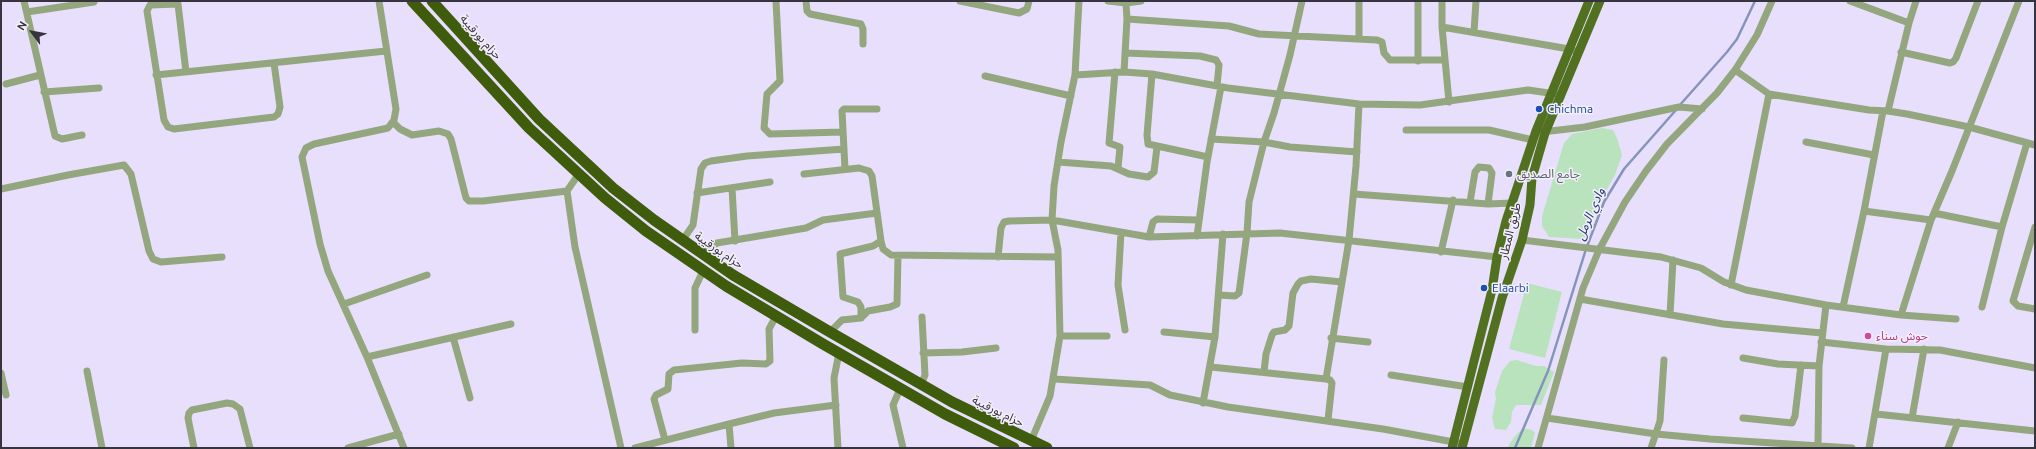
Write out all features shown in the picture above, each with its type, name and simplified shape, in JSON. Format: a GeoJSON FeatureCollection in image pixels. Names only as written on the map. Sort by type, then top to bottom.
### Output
{"type":"FeatureCollection","features":[{"type":"Feature","properties":{"kind":"highway"},"geometry":{"type":"LineString","coordinates":[[412,1],[529,128],[578,175],[646,231],[703,271],[776,316],[900,389],[951,417],[1014,448]]}},
{"type":"Feature","properties":{"kind":"highway","name":"حزام بورقيبة"},"geometry":{"type":"LineString","coordinates":[[433,2],[506,85],[564,143],[614,188],[682,241],[830,332],[921,385],[989,421],[1047,448]]}},
{"type":"Feature","properties":{"kind":"main road","name":"طريق المطار"},"geometry":{"type":"LineString","coordinates":[[1458,445],[1468,387],[1492,290],[1497,257],[1513,200],[1534,135],[1589,1]]}},
{"type":"Feature","properties":{"kind":"main road","name":"طريق المطار"},"geometry":{"type":"LineString","coordinates":[[1458,445],[1502,298],[1522,240],[1530,205],[1532,178],[1545,133],[1600,1]]}},
{"type":"Feature","properties":{"kind":"main road"},"geometry":{"type":"LineString","coordinates":[[1513,200],[1530,205]]}},
{"type":"Feature","properties":{"kind":"main road"},"geometry":{"type":"LineString","coordinates":[[1496,267],[1511,271]]}},
{"type":"Feature","properties":{"kind":"street"},"geometry":{"type":"LineString","coordinates":[[24,1],[55,136],[62,139],[82,135]]}},
{"type":"Feature","properties":{"kind":"street"},"geometry":{"type":"LineString","coordinates":[[379,1],[396,109],[393,122],[388,128],[314,144],[306,148],[303,154],[320,244],[328,271],[367,357],[404,448]]}},
{"type":"Feature","properties":{"kind":"street"},"geometry":{"type":"LineString","coordinates":[[776,1],[780,81],[767,94],[764,128],[770,134],[842,132]]}},
{"type":"Feature","properties":{"kind":"street"},"geometry":{"type":"LineString","coordinates":[[806,1],[807,11],[810,14],[828,16],[861,24],[863,29],[863,44]]}},
{"type":"Feature","properties":{"kind":"street"},"geometry":{"type":"LineString","coordinates":[[960,1],[1020,13],[1026,9],[1029,1]]}},
{"type":"Feature","properties":{"kind":"street"},"geometry":{"type":"LineString","coordinates":[[1031,441],[1046,406],[1054,379],[1060,336],[1057,243],[1052,220],[1058,162],[1075,75],[1079,1]]}},
{"type":"Feature","properties":{"kind":"street"},"geometry":{"type":"LineString","coordinates":[[1108,1],[1126,3],[1141,1]]}},
{"type":"Feature","properties":{"kind":"street"},"geometry":{"type":"LineString","coordinates":[[1219,295],[1235,296],[1239,293],[1247,233],[1249,202],[1264,142],[1274,113],[1296,35],[1302,1]]}},
{"type":"Feature","properties":{"kind":"street"},"geometry":{"type":"LineString","coordinates":[[1359,1],[1359,39]]}},
{"type":"Feature","properties":{"kind":"street"},"geometry":{"type":"LineString","coordinates":[[1418,1],[1418,61]]}},
{"type":"Feature","properties":{"kind":"street"},"geometry":{"type":"LineString","coordinates":[[1442,1],[1442,27],[1448,102]]}},
{"type":"Feature","properties":{"kind":"street"},"geometry":{"type":"LineString","coordinates":[[1474,32],[1476,1]]}},
{"type":"Feature","properties":{"kind":"street"},"geometry":{"type":"LineString","coordinates":[[1538,448],[1587,275],[1599,250],[1625,202],[1646,171],[1667,144],[1702,109],[1735,70],[1757,35],[1772,1]]}},
{"type":"Feature","properties":{"kind":"street"},"geometry":{"type":"LineString","coordinates":[[1850,1],[1909,23]]}},
{"type":"Feature","properties":{"kind":"street"},"geometry":{"type":"LineString","coordinates":[[1842,307],[1864,211],[1874,155],[1916,1]]}},
{"type":"Feature","properties":{"kind":"street"},"geometry":{"type":"LineString","coordinates":[[1901,52],[1950,63],[1953,62],[1956,58],[1978,1]]}},
{"type":"Feature","properties":{"kind":"street"},"geometry":{"type":"LineString","coordinates":[[1901,315],[1930,220],[2019,1]]}},
{"type":"Feature","properties":{"kind":"street"},"geometry":{"type":"LineString","coordinates":[[27,12],[94,2]]}},
{"type":"Feature","properties":{"kind":"street"},"geometry":{"type":"LineString","coordinates":[[186,72],[179,6],[176,3],[150,5],[147,7],[156,75],[164,120],[168,126],[174,129],[271,118],[278,114],[280,106],[274,63]]}},
{"type":"Feature","properties":{"kind":"street"},"geometry":{"type":"LineString","coordinates":[[1124,72],[1127,19],[1126,3]]}},
{"type":"Feature","properties":{"kind":"street"},"geometry":{"type":"LineString","coordinates":[[1127,19],[1229,26],[1253,33],[1359,39],[1382,42],[1384,53],[1390,60],[1445,60]]}},
{"type":"Feature","properties":{"kind":"street"},"geometry":{"type":"LineString","coordinates":[[1442,27],[1579,52]]}},
{"type":"Feature","properties":{"kind":"street"},"geometry":{"type":"LineString","coordinates":[[156,75],[386,51]]}},
{"type":"Feature","properties":{"kind":"street"},"geometry":{"type":"LineString","coordinates":[[1125,52],[1200,56],[1216,60],[1219,65],[1219,86],[1198,220],[1197,236]]}},
{"type":"Feature","properties":{"kind":"street"},"geometry":{"type":"LineString","coordinates":[[1735,70],[1769,94],[1869,110],[1885,111],[1969,127],[2031,144],[2002,227],[1982,307]]}},
{"type":"Feature","properties":{"kind":"street"},"geometry":{"type":"LineString","coordinates":[[1075,75],[1115,72],[1152,74],[1278,95],[1359,104],[1420,105],[1528,90],[1551,92],[1561,96]]}},
{"type":"Feature","properties":{"kind":"street"},"geometry":{"type":"LineString","coordinates":[[1115,72],[1109,142],[1111,145],[1120,147],[1118,168]]}},
{"type":"Feature","properties":{"kind":"street"},"geometry":{"type":"LineString","coordinates":[[1152,74],[1146,141],[1151,145],[1208,157]]}},
{"type":"Feature","properties":{"kind":"street"},"geometry":{"type":"LineString","coordinates":[[6,84],[40,75]]}},
{"type":"Feature","properties":{"kind":"street"},"geometry":{"type":"LineString","coordinates":[[985,76],[1071,96]]}},
{"type":"Feature","properties":{"kind":"street"},"geometry":{"type":"LineString","coordinates":[[44,92],[99,88]]}},
{"type":"Feature","properties":{"kind":"street"},"geometry":{"type":"LineString","coordinates":[[1731,285],[1769,94]]}},
{"type":"Feature","properties":{"kind":"street"},"geometry":{"type":"LineString","coordinates":[[1326,379],[1331,338],[1342,282],[1354,194],[1359,104]]}},
{"type":"Feature","properties":{"kind":"street"},"geometry":{"type":"LineString","coordinates":[[1406,130],[1489,130],[1534,135],[1585,127],[1679,107],[1702,109]]}},
{"type":"Feature","properties":{"kind":"street"},"geometry":{"type":"LineString","coordinates":[[845,168],[840,114],[843,110],[877,109]]}},
{"type":"Feature","properties":{"kind":"street"},"geometry":{"type":"LineString","coordinates":[[393,122],[400,129],[412,135],[439,131],[448,134],[451,139],[466,198],[469,201],[483,201],[567,191]]}},
{"type":"Feature","properties":{"kind":"street"},"geometry":{"type":"LineString","coordinates":[[1211,139],[1264,142],[1290,147],[1357,152]]}},
{"type":"Feature","properties":{"kind":"street"},"geometry":{"type":"LineString","coordinates":[[1806,142],[1874,155]]}},
{"type":"Feature","properties":{"kind":"street"},"geometry":{"type":"LineString","coordinates":[[1058,162],[1118,168],[1129,174],[1148,177],[1151,175],[1155,165],[1157,146]]}},
{"type":"Feature","properties":{"kind":"street"},"geometry":{"type":"LineString","coordinates":[[682,241],[693,225],[701,169],[705,164],[711,161],[747,156],[844,149]]}},
{"type":"Feature","properties":{"kind":"street"},"geometry":{"type":"LineString","coordinates":[[1,189],[68,174],[124,165],[131,174],[149,251],[153,259],[161,262],[222,257]]}},
{"type":"Feature","properties":{"kind":"street"},"geometry":{"type":"LineString","coordinates":[[1470,202],[1475,172],[1479,167],[1489,168],[1492,173],[1488,204]]}},
{"type":"Feature","properties":{"kind":"street"},"geometry":{"type":"LineString","coordinates":[[804,174],[845,168],[862,168],[869,171],[872,176],[881,241],[886,252],[898,256],[931,255],[1058,258]]}},
{"type":"Feature","properties":{"kind":"street"},"geometry":{"type":"LineString","coordinates":[[578,175],[567,191],[575,247],[585,297],[621,448]]}},
{"type":"Feature","properties":{"kind":"street"},"geometry":{"type":"LineString","coordinates":[[697,193],[770,182]]}},
{"type":"Feature","properties":{"kind":"street"},"geometry":{"type":"LineString","coordinates":[[732,188],[735,241]]}},
{"type":"Feature","properties":{"kind":"street"},"geometry":{"type":"LineString","coordinates":[[1354,194],[1453,200],[1488,204],[1513,200]]}},
{"type":"Feature","properties":{"kind":"street"},"geometry":{"type":"LineString","coordinates":[[1441,252],[1453,200]]}},
{"type":"Feature","properties":{"kind":"street"},"geometry":{"type":"LineString","coordinates":[[1864,211],[1930,220]]}},
{"type":"Feature","properties":{"kind":"street"},"geometry":{"type":"LineString","coordinates":[[701,254],[717,243],[806,228],[823,220],[877,213]]}},
{"type":"Feature","properties":{"kind":"street"},"geometry":{"type":"LineString","coordinates":[[1934,213],[2002,227]]}},
{"type":"Feature","properties":{"kind":"street"},"geometry":{"type":"LineString","coordinates":[[1149,237],[1154,222],[1157,219],[1198,220]]}},
{"type":"Feature","properties":{"kind":"street"},"geometry":{"type":"LineString","coordinates":[[998,257],[1001,228],[1004,222],[1052,220],[1149,237],[1280,233],[1497,257]]}},
{"type":"Feature","properties":{"kind":"street"},"geometry":{"type":"LineString","coordinates":[[2035,228],[2013,301],[2018,306],[2035,309]]}},
{"type":"Feature","properties":{"kind":"street"},"geometry":{"type":"LineString","coordinates":[[1121,232],[1118,285],[1125,330]]}},
{"type":"Feature","properties":{"kind":"street"},"geometry":{"type":"LineString","coordinates":[[1203,403],[1211,367],[1215,336],[1223,234]]}},
{"type":"Feature","properties":{"kind":"street"},"geometry":{"type":"LineString","coordinates":[[1522,240],[1635,253],[1673,260],[1707,271],[1720,280],[1746,290],[1826,305],[1901,315],[1956,319]]}},
{"type":"Feature","properties":{"kind":"street"},"geometry":{"type":"LineString","coordinates":[[861,318],[861,307],[858,302],[843,297],[840,254],[873,246],[881,241]]}},
{"type":"Feature","properties":{"kind":"street"},"geometry":{"type":"LineString","coordinates":[[830,332],[842,320],[861,318],[868,310],[890,307],[897,304],[898,256]]}},
{"type":"Feature","properties":{"kind":"street"},"geometry":{"type":"LineString","coordinates":[[1670,315],[1673,260]]}},
{"type":"Feature","properties":{"kind":"street"},"geometry":{"type":"LineString","coordinates":[[695,330],[695,288],[703,271]]}},
{"type":"Feature","properties":{"kind":"street"},"geometry":{"type":"LineString","coordinates":[[344,304],[428,275]]}},
{"type":"Feature","properties":{"kind":"street"},"geometry":{"type":"LineString","coordinates":[[1264,372],[1266,354],[1272,335],[1274,332],[1285,330],[1289,326],[1293,292],[1298,284],[1301,281],[1311,279],[1342,282]]}},
{"type":"Feature","properties":{"kind":"street"},"geometry":{"type":"LineString","coordinates":[[1580,299],[1723,324],[1822,333]]}},
{"type":"Feature","properties":{"kind":"street"},"geometry":{"type":"LineString","coordinates":[[1818,445],[1819,366],[1826,305]]}},
{"type":"Feature","properties":{"kind":"street"},"geometry":{"type":"LineString","coordinates":[[665,440],[654,399],[656,395],[666,391],[669,374],[674,370],[742,363],[766,364],[770,361],[769,329],[776,316]]}},
{"type":"Feature","properties":{"kind":"street"},"geometry":{"type":"LineString","coordinates":[[921,385],[925,375],[922,317]]}},
{"type":"Feature","properties":{"kind":"street"},"geometry":{"type":"LineString","coordinates":[[367,357],[511,324]]}},
{"type":"Feature","properties":{"kind":"street"},"geometry":{"type":"LineString","coordinates":[[1164,332],[1215,336]]}},
{"type":"Feature","properties":{"kind":"street"},"geometry":{"type":"LineString","coordinates":[[1060,336],[1107,336]]}},
{"type":"Feature","properties":{"kind":"street"},"geometry":{"type":"LineString","coordinates":[[453,337],[470,398]]}},
{"type":"Feature","properties":{"kind":"street"},"geometry":{"type":"LineString","coordinates":[[1331,338],[1368,342]]}},
{"type":"Feature","properties":{"kind":"street"},"geometry":{"type":"LineString","coordinates":[[1821,342],[1886,349],[1924,349],[1944,351],[2035,368]]}},
{"type":"Feature","properties":{"kind":"street"},"geometry":{"type":"LineString","coordinates":[[923,353],[962,352],[996,348]]}},
{"type":"Feature","properties":{"kind":"street"},"geometry":{"type":"LineString","coordinates":[[1869,448],[1886,349]]}},
{"type":"Feature","properties":{"kind":"street"},"geometry":{"type":"LineString","coordinates":[[1912,418],[1924,349]]}},
{"type":"Feature","properties":{"kind":"street"},"geometry":{"type":"LineString","coordinates":[[838,448],[834,378],[839,353]]}},
{"type":"Feature","properties":{"kind":"street"},"geometry":{"type":"LineString","coordinates":[[1743,358],[1768,363],[1819,366]]}},
{"type":"Feature","properties":{"kind":"street"},"geometry":{"type":"LineString","coordinates":[[1651,448],[1660,416],[1664,360]]}},
{"type":"Feature","properties":{"kind":"street"},"geometry":{"type":"LineString","coordinates":[[1743,418],[1792,423],[1795,416],[1801,365]]}},
{"type":"Feature","properties":{"kind":"street"},"geometry":{"type":"LineString","coordinates":[[1211,367],[1330,380],[1332,383],[1328,420]]}},
{"type":"Feature","properties":{"kind":"street"},"geometry":{"type":"LineString","coordinates":[[87,371],[102,448]]}},
{"type":"Feature","properties":{"kind":"street"},"geometry":{"type":"LineString","coordinates":[[1,373],[6,395]]}},
{"type":"Feature","properties":{"kind":"street"},"geometry":{"type":"LineString","coordinates":[[1391,375],[1468,387]]}},
{"type":"Feature","properties":{"kind":"street"},"geometry":{"type":"LineString","coordinates":[[1054,379],[1150,386],[1170,396],[1203,403],[1328,420],[1458,445]]}},
{"type":"Feature","properties":{"kind":"street"},"geometry":{"type":"LineString","coordinates":[[900,389],[893,405],[903,448]]}},
{"type":"Feature","properties":{"kind":"street"},"geometry":{"type":"LineString","coordinates":[[194,448],[188,418],[189,414],[192,410],[227,403],[233,404],[240,409],[250,448]]}},
{"type":"Feature","properties":{"kind":"street"},"geometry":{"type":"LineString","coordinates":[[638,448],[774,413],[836,405]]}},
{"type":"Feature","properties":{"kind":"street"},"geometry":{"type":"LineString","coordinates":[[1876,414],[2035,431]]}},
{"type":"Feature","properties":{"kind":"street"},"geometry":{"type":"LineString","coordinates":[[1547,418],[1656,434],[1796,447],[1818,445],[1852,448]]}},
{"type":"Feature","properties":{"kind":"street"},"geometry":{"type":"LineString","coordinates":[[1948,448],[1958,422]]}},
{"type":"Feature","properties":{"kind":"street"},"geometry":{"type":"LineString","coordinates":[[729,424],[730,448]]}},
{"type":"Feature","properties":{"kind":"street"},"geometry":{"type":"LineString","coordinates":[[348,448],[399,434]]}},
{"type":"Feature","properties":{"kind":"green space"},"geometry":{"type":"Polygon","coordinates":[[[1602,128],[1613,130],[1622,155],[1615,175],[1595,210],[1584,239],[1549,237],[1542,226],[1542,216],[1564,143],[1572,134],[1602,128]]]}},
{"type":"Feature","properties":{"kind":"green space"},"geometry":{"type":"Polygon","coordinates":[[[1527,283],[1562,292],[1545,358],[1509,349],[1527,283]]]}},
{"type":"Feature","properties":{"kind":"green space"},"geometry":{"type":"Polygon","coordinates":[[[1517,360],[1536,366],[1544,366],[1554,372],[1541,405],[1516,405],[1512,412],[1511,422],[1506,430],[1495,429],[1492,418],[1496,399],[1495,392],[1502,371],[1510,361],[1517,360]]]}},
{"type":"Feature","properties":{"kind":"green space"},"geometry":{"type":"Polygon","coordinates":[[[1523,428],[1532,430],[1535,433],[1531,448],[1507,448],[1514,437],[1523,428]]]}},
{"type":"Feature","properties":{"kind":"waterway","name":"وادي الرمل"},"geometry":{"type":"LineString","coordinates":[[1679,106],[1737,39],[1755,1]]}},
{"type":"Feature","properties":{"kind":"waterway","name":"وادي الرمل"},"geometry":{"type":"LineString","coordinates":[[1515,448],[1548,371],[1586,249],[1604,202],[1624,169],[1676,110]]}},
{"type":"Feature","properties":{"kind":"place","name":"Chichma"},"geometry":{"type":"Point","coordinates":[1539,109]}},
{"type":"Feature","properties":{"kind":"place","name":"جامع الصديق"},"geometry":{"type":"Point","coordinates":[1509,174]}},
{"type":"Feature","properties":{"kind":"place","name":"Elaarbi"},"geometry":{"type":"Point","coordinates":[1484,288]}},
{"type":"Feature","properties":{"kind":"place","name":"حوش سناء"},"geometry":{"type":"Point","coordinates":[1868,336]}}]}
